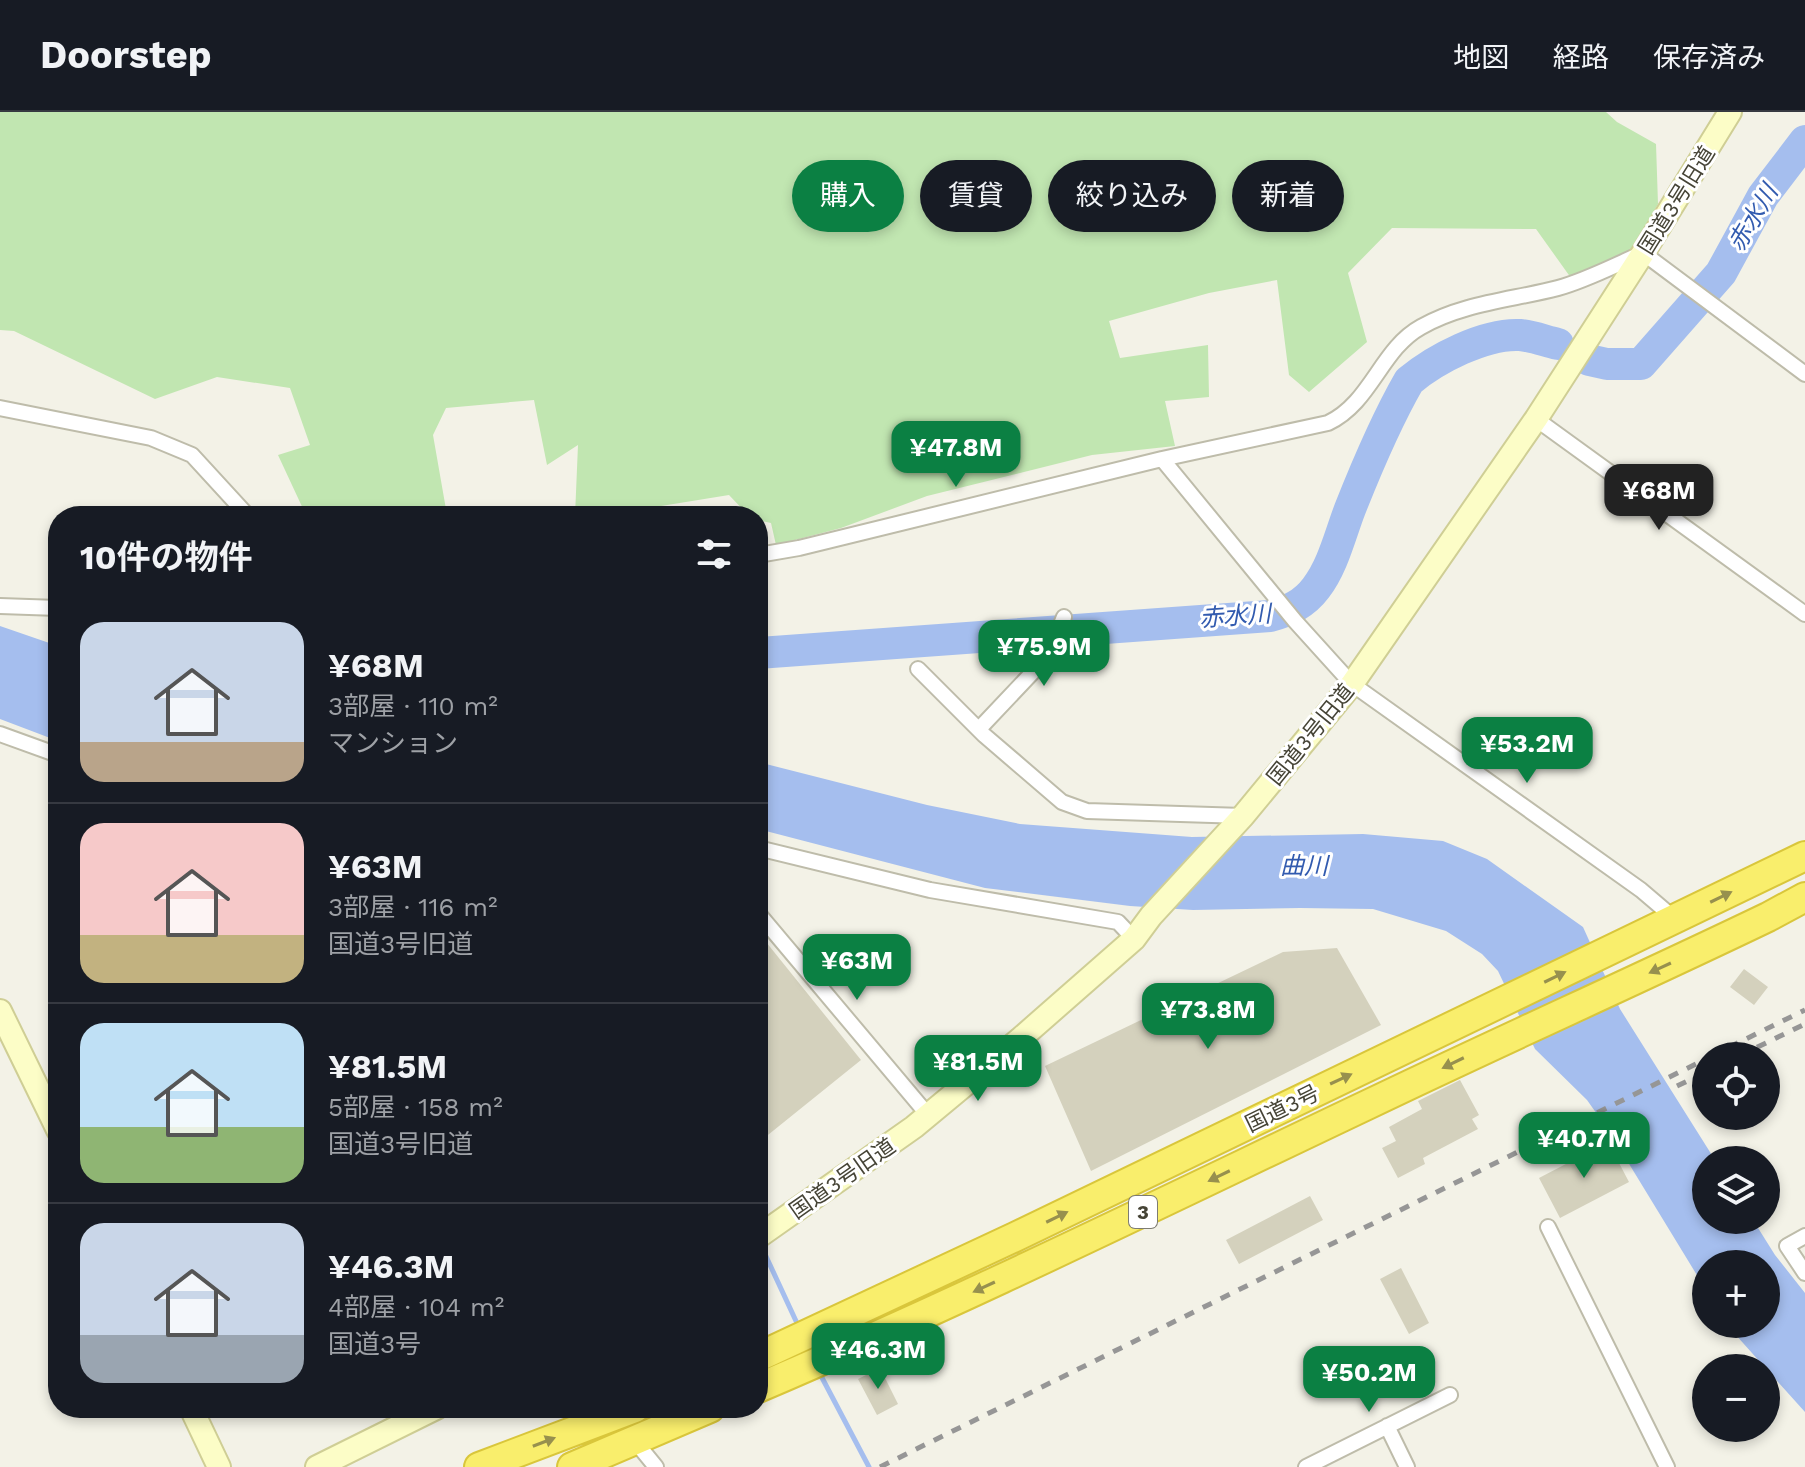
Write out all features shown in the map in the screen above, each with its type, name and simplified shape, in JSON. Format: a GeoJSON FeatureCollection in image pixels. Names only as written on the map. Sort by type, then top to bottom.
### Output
{"type":"FeatureCollection","features":[{"type":"Feature","properties":{"kind":"highway","name":"国道3号"},"geometry":{"type":"LineString","coordinates":[[768,1352],[1001,1244],[1805,856]]}},
{"type":"Feature","properties":{"kind":"highway","name":"国道3号"},"geometry":{"type":"LineString","coordinates":[[768,1384],[1043,1260],[1805,897]]}},
{"type":"Feature","properties":{"kind":"highway"},"geometry":{"type":"LineString","coordinates":[[479,1467],[599,1418]]}},
{"type":"Feature","properties":{"kind":"highway"},"geometry":{"type":"LineString","coordinates":[[572,1467],[686,1418]]}},
{"type":"Feature","properties":{"kind":"street","name":"国道3号旧道"},"geometry":{"type":"LineString","coordinates":[[768,1229],[928,1115],[1134,939],[1151,916],[1243,816],[1352,684],[1536,419],[1730,112]]}},
{"type":"Feature","properties":{"kind":"street"},"geometry":{"type":"LineString","coordinates":[[768,553],[1162,459],[1328,423],[1341,417],[1358,401],[1396,350],[1418,328],[1477,305],[1562,287],[1643,253],[1805,374]]}},
{"type":"Feature","properties":{"kind":"street"},"geometry":{"type":"LineString","coordinates":[[0,408],[151,438],[192,455],[239,506]]}},
{"type":"Feature","properties":{"kind":"street"},"geometry":{"type":"LineString","coordinates":[[1536,419],[1805,614]]}},
{"type":"Feature","properties":{"kind":"street"},"geometry":{"type":"LineString","coordinates":[[1162,459],[1295,621],[1352,684],[1641,890],[1675,919]]}},
{"type":"Feature","properties":{"kind":"street"},"geometry":{"type":"LineString","coordinates":[[0,606],[48,608]]}},
{"type":"Feature","properties":{"kind":"street"},"geometry":{"type":"LineString","coordinates":[[979,729],[1048,656],[1064,617]]}},
{"type":"Feature","properties":{"kind":"street"},"geometry":{"type":"LineString","coordinates":[[918,669],[979,729],[1062,802],[1087,811],[1243,816]]}},
{"type":"Feature","properties":{"kind":"street"},"geometry":{"type":"LineString","coordinates":[[0,734],[48,751]]}},
{"type":"Feature","properties":{"kind":"street"},"geometry":{"type":"LineString","coordinates":[[768,850],[930,890],[1118,922],[1134,939]]}},
{"type":"Feature","properties":{"kind":"street"},"geometry":{"type":"LineString","coordinates":[[768,925],[928,1115]]}},
{"type":"Feature","properties":{"kind":"street"},"geometry":{"type":"LineString","coordinates":[[0,1011],[48,1109]]}},
{"type":"Feature","properties":{"kind":"street"},"geometry":{"type":"LineString","coordinates":[[1548,1227],[1667,1467]]}},
{"type":"Feature","properties":{"kind":"street"},"geometry":{"type":"LineString","coordinates":[[1805,1236],[1787,1246],[1805,1273]]}},
{"type":"Feature","properties":{"kind":"street"},"geometry":{"type":"LineString","coordinates":[[1306,1467],[1450,1395]]}},
{"type":"Feature","properties":{"kind":"street"},"geometry":{"type":"LineString","coordinates":[[196,1418],[219,1467]]}},
{"type":"Feature","properties":{"kind":"street"},"geometry":{"type":"LineString","coordinates":[[317,1467],[416,1418]]}},
{"type":"Feature","properties":{"kind":"street"},"geometry":{"type":"LineString","coordinates":[[620,1418],[656,1467]]}},
{"type":"Feature","properties":{"kind":"street"},"geometry":{"type":"LineString","coordinates":[[1387,1426],[1407,1467]]}},
{"type":"Feature","properties":{"kind":"green space"},"geometry":{"type":"Polygon","coordinates":[[[0,112],[1606,112],[1617,122],[1656,144],[1658,204],[1633,248],[1571,278],[1536,229],[1392,228],[1348,273],[1367,342],[1309,392],[1289,375],[1277,280],[1209,293],[1109,321],[1120,358],[1208,345],[1209,397],[1165,401],[1175,446],[1092,455],[927,496],[841,528],[776,545],[771,523],[768,522],[768,506],[739,506],[729,495],[661,506],[575,506],[578,445],[547,465],[534,400],[446,408],[433,435],[445,506],[302,506],[278,455],[310,445],[290,388],[217,377],[155,399],[14,331],[0,330],[0,112]]]}},
{"type":"Feature","properties":{"kind":"water"},"geometry":{"type":"Polygon","coordinates":[[[0,626],[48,643],[48,737],[0,719],[0,626]]]}},
{"type":"Feature","properties":{"kind":"water","name":"曲川"},"geometry":{"type":"Polygon","coordinates":[[[768,765],[927,805],[1020,824],[1192,837],[1363,834],[1443,841],[1487,859],[1583,927],[1620,1009],[1692,1123],[1692,1130],[1696,1130],[1706,1146],[1692,1146],[1692,1234],[1762,1234],[1772,1250],[1692,1250],[1692,1267],[1587,1100],[1535,1049],[1498,971],[1482,954],[1446,931],[1373,909],[1193,910],[1130,906],[985,888],[768,832],[768,765]]]}},
{"type":"Feature","properties":{"kind":"water"},"geometry":{"type":"Polygon","coordinates":[[[1780,1261],[1805,1293],[1805,1412],[1780,1384],[1780,1354],[1753,1354],[1739,1338],[1780,1338],[1780,1261]]]}},
{"type":"Feature","properties":{"kind":"building"},"geometry":{"type":"Polygon","coordinates":[[[768,944],[861,1060],[768,1135],[768,944]]]}},
{"type":"Feature","properties":{"kind":"building"},"geometry":{"type":"Polygon","coordinates":[[[1337,948],[1381,1025],[1091,1171],[1045,1066],[1283,952],[1337,948]]]}},
{"type":"Feature","properties":{"kind":"building"},"geometry":{"type":"Polygon","coordinates":[[[1744,969],[1768,987],[1754,1005],[1730,987],[1744,969]]]}},
{"type":"Feature","properties":{"kind":"building"},"geometry":{"type":"Polygon","coordinates":[[[1460,1080],[1479,1115],[1472,1119],[1478,1129],[1423,1158],[1425,1164],[1398,1178],[1382,1148],[1396,1141],[1389,1127],[1422,1109],[1418,1101],[1460,1080]]]}},
{"type":"Feature","properties":{"kind":"building"},"geometry":{"type":"Polygon","coordinates":[[[1608,1142],[1629,1182],[1560,1218],[1539,1178],[1608,1142]]]}},
{"type":"Feature","properties":{"kind":"building"},"geometry":{"type":"Polygon","coordinates":[[[1310,1196],[1323,1220],[1239,1264],[1226,1240],[1310,1196]]]}},
{"type":"Feature","properties":{"kind":"building"},"geometry":{"type":"Polygon","coordinates":[[[1401,1268],[1429,1323],[1409,1334],[1380,1279],[1401,1268]]]}},
{"type":"Feature","properties":{"kind":"building"},"geometry":{"type":"Polygon","coordinates":[[[880,1368],[898,1404],[877,1415],[858,1379],[880,1368]]]}},
{"type":"Feature","properties":{"kind":"waterway","name":"赤水川"},"geometry":{"type":"LineString","coordinates":[[1589,360],[1607,364],[1641,364],[1721,273],[1763,196],[1805,141]]}},
{"type":"Feature","properties":{"kind":"waterway","name":"赤水川"},"geometry":{"type":"LineString","coordinates":[[768,652],[1270,616],[1284,612],[1306,598],[1327,570],[1370,460],[1409,381],[1446,356],[1492,338],[1520,335],[1558,344]]}},
{"type":"Feature","properties":{"kind":"waterway"},"geometry":{"type":"LineString","coordinates":[[768,1261],[796,1321]]}},
{"type":"Feature","properties":{"kind":"waterway"},"geometry":{"type":"LineString","coordinates":[[819,1372],[869,1467]]}},
{"type":"Feature","properties":{"kind":"railway"},"geometry":{"type":"LineString","coordinates":[[1740,1042],[1805,1010]]}},
{"type":"Feature","properties":{"kind":"railway"},"geometry":{"type":"LineString","coordinates":[[1768,1042],[1805,1024]]}},
{"type":"Feature","properties":{"kind":"railway"},"geometry":{"type":"LineString","coordinates":[[880,1467],[1692,1066]]}},
{"type":"Feature","properties":{"kind":"railway"},"geometry":{"type":"LineString","coordinates":[[1677,1086],[1692,1079]]}}]}
